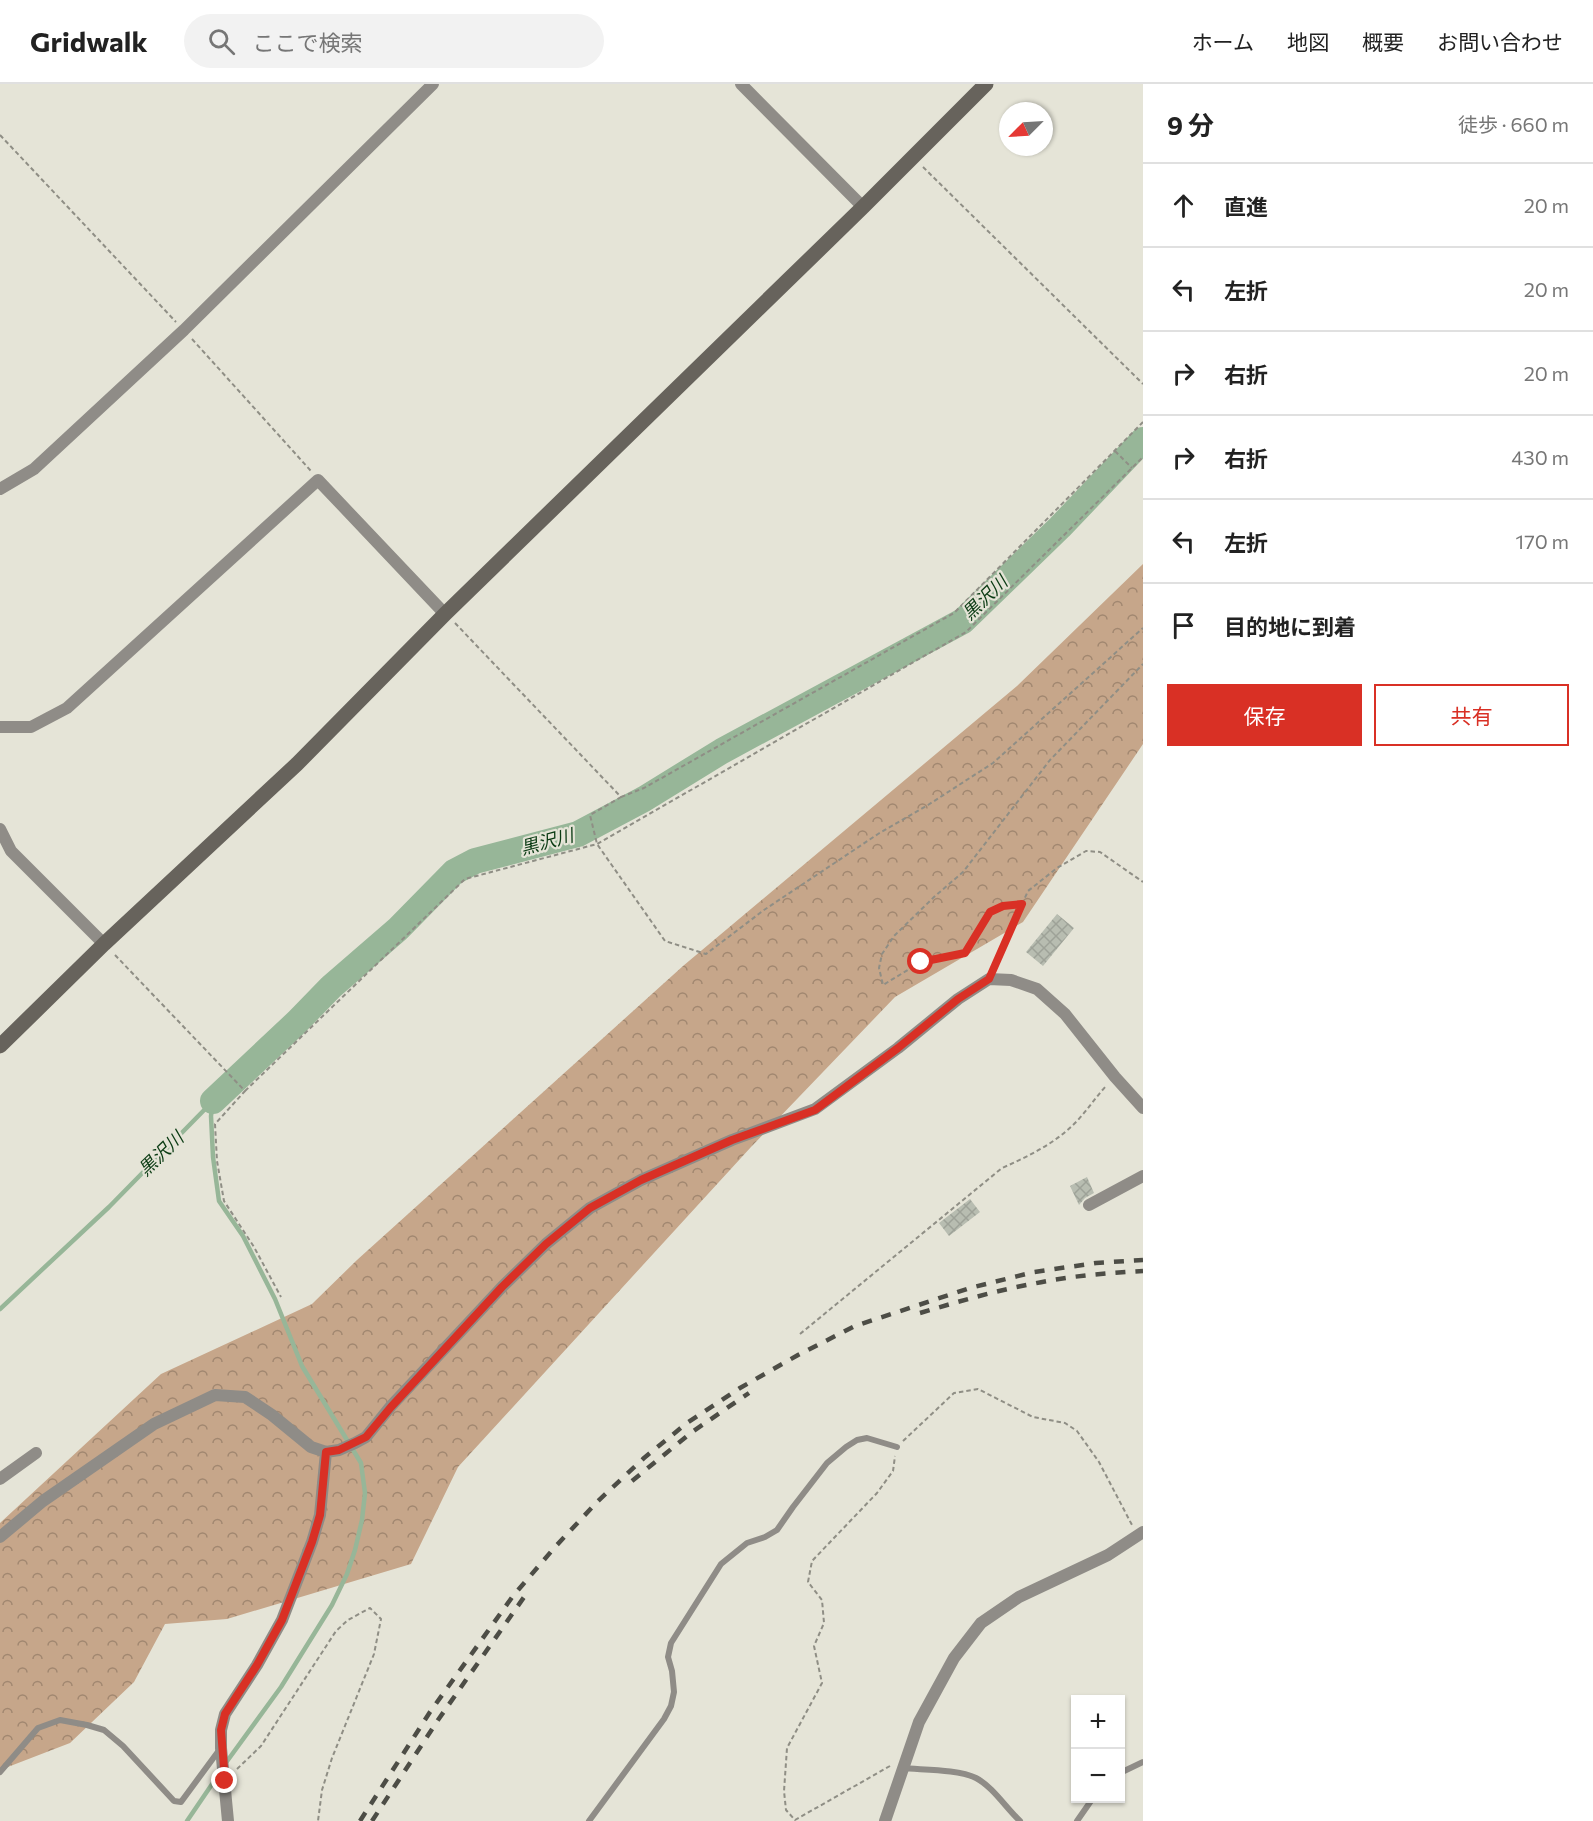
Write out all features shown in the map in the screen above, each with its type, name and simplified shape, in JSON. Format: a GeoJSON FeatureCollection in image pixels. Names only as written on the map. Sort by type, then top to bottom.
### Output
{"type":"FeatureCollection","features":[{"type":"Feature","properties":{"kind":"street"},"geometry":{"type":"LineString","coordinates":[[0,489],[34,469],[184,330],[433,84]]}},
{"type":"Feature","properties":{"kind":"street"},"geometry":{"type":"LineString","coordinates":[[741,84],[863,207]]}},
{"type":"Feature","properties":{"kind":"street"},"geometry":{"type":"LineString","coordinates":[[0,1046],[297,764],[445,614],[986,84]]}},
{"type":"Feature","properties":{"kind":"street"},"geometry":{"type":"LineString","coordinates":[[0,727],[31,727],[67,708],[318,480],[445,614]]}},
{"type":"Feature","properties":{"kind":"street"},"geometry":{"type":"LineString","coordinates":[[0,830],[11,851],[104,945]]}},
{"type":"Feature","properties":{"kind":"street"},"geometry":{"type":"LineString","coordinates":[[0,1538],[43,1501],[154,1424],[215,1395],[245,1397],[272,1415],[311,1447],[326,1452],[339,1450],[366,1437],[502,1287],[546,1244],[590,1208],[641,1180],[732,1140],[815,1110],[898,1048],[958,999],[989,979],[1011,980],[1037,989],[1065,1014],[1143,1108]]}},
{"type":"Feature","properties":{"kind":"street"},"geometry":{"type":"LineString","coordinates":[[1089,1205],[1143,1176]]}},
{"type":"Feature","properties":{"kind":"street"},"geometry":{"type":"LineString","coordinates":[[228,1821],[221,1751],[221,1730],[225,1714],[257,1665],[282,1620],[320,1515],[326,1452]]}},
{"type":"Feature","properties":{"kind":"street"},"geometry":{"type":"LineString","coordinates":[[0,1479],[36,1453]]}},
{"type":"Feature","properties":{"kind":"street"},"geometry":{"type":"LineString","coordinates":[[885,1821],[919,1722],[954,1658],[981,1623],[1019,1597],[1108,1556],[1140,1534]]}},
{"type":"Feature","properties":{"kind":"lane"},"geometry":{"type":"LineString","coordinates":[[589,1821],[664,1719],[671,1706],[674,1692],[668,1657],[671,1643],[721,1564],[747,1543],[777,1530],[827,1463],[846,1447],[857,1440],[867,1438],[897,1447]]}},
{"type":"Feature","properties":{"kind":"lane"},"geometry":{"type":"LineString","coordinates":[[0,1772],[38,1728],[60,1720],[104,1730],[123,1746],[174,1801],[181,1802],[221,1751]]}},
{"type":"Feature","properties":{"kind":"lane"},"geometry":{"type":"LineString","coordinates":[[904,1762],[975,1778],[984,1783],[1020,1821]]}},
{"type":"Feature","properties":{"kind":"lane"},"geometry":{"type":"LineString","coordinates":[[1125,1771],[1143,1762]]}},
{"type":"Feature","properties":{"kind":"lane"},"geometry":{"type":"LineString","coordinates":[[1077,1821],[1090,1803]]}},
{"type":"Feature","properties":{"kind":"path"},"geometry":{"type":"LineString","coordinates":[[0,135],[184,330],[318,480]]}},
{"type":"Feature","properties":{"kind":"path"},"geometry":{"type":"LineString","coordinates":[[913,157],[1143,384]]}},
{"type":"Feature","properties":{"kind":"path"},"geometry":{"type":"LineString","coordinates":[[1143,422],[954,613],[644,788],[621,797],[590,815],[597,844],[665,941],[706,954],[764,910],[878,834],[993,763],[1143,628]]}},
{"type":"Feature","properties":{"kind":"path"},"geometry":{"type":"LineString","coordinates":[[1114,450],[1132,468]]}},
{"type":"Feature","properties":{"kind":"path"},"geometry":{"type":"LineString","coordinates":[[281,1298],[254,1247],[224,1201],[217,1161],[215,1124],[245,1091],[465,879],[597,844],[966,632],[1143,457]]}},
{"type":"Feature","properties":{"kind":"path"},"geometry":{"type":"LineString","coordinates":[[445,614],[621,797]]}},
{"type":"Feature","properties":{"kind":"path"},"geometry":{"type":"LineString","coordinates":[[1022,904],[1003,906],[990,912],[965,953],[921,962],[883,985],[879,968],[882,954],[894,936],[963,872],[1050,760],[1143,664]]}},
{"type":"Feature","properties":{"kind":"path"},"geometry":{"type":"LineString","coordinates":[[989,979],[1028,891],[1057,868],[1086,851],[1100,852],[1143,882]]}},
{"type":"Feature","properties":{"kind":"path"},"geometry":{"type":"LineString","coordinates":[[104,945],[245,1091]]}},
{"type":"Feature","properties":{"kind":"path"},"geometry":{"type":"LineString","coordinates":[[800,1334],[1002,1168],[1055,1141],[1075,1123],[1115,1077]]}},
{"type":"Feature","properties":{"kind":"path"},"geometry":{"type":"LineString","coordinates":[[904,1762],[795,1820],[786,1810],[784,1791],[787,1748],[822,1683],[814,1646],[824,1623],[822,1600],[808,1582],[812,1561],[877,1493],[893,1471],[897,1447],[954,1393],[978,1389],[1033,1417],[1065,1423],[1077,1431],[1099,1462],[1140,1534]]}},
{"type":"Feature","properties":{"kind":"path"},"geometry":{"type":"LineString","coordinates":[[225,1780],[261,1746],[336,1631],[348,1620],[370,1608],[381,1619],[374,1654],[332,1758],[322,1790],[318,1821]]}},
{"type":"Feature","properties":{"kind":"green space"},"geometry":{"type":"Polygon","coordinates":[[[1143,564],[1143,744],[1023,922],[895,997],[751,1147],[458,1467],[411,1564],[227,1619],[165,1624],[134,1682],[70,1743],[0,1770],[0,1523],[161,1374],[312,1304],[357,1260],[683,966],[1017,686],[1143,564]]]}},
{"type":"Feature","properties":{"kind":"building"},"geometry":{"type":"Polygon","coordinates":[[[1057,914],[1074,928],[1043,966],[1026,952],[1057,914]]]}},
{"type":"Feature","properties":{"kind":"building"},"geometry":{"type":"Polygon","coordinates":[[[1087,1177],[1094,1193],[1079,1205],[1070,1186],[1087,1177]]]}},
{"type":"Feature","properties":{"kind":"building"},"geometry":{"type":"Polygon","coordinates":[[[970,1199],[980,1212],[949,1236],[939,1223],[970,1199]]]}},
{"type":"Feature","properties":{"kind":"waterway","name":"黒沢川"},"geometry":{"type":"LineString","coordinates":[[213,1101],[331,987],[398,929],[454,872],[475,861],[578,834],[644,799],[722,751],[963,621],[1060,527],[1143,440]]}},
{"type":"Feature","properties":{"kind":"waterway"},"geometry":{"type":"LineString","coordinates":[[213,1101],[211,1116],[213,1157],[219,1201],[243,1236],[275,1299],[302,1366],[361,1463],[365,1493],[355,1550],[347,1574],[332,1605],[281,1687],[225,1764]]}},
{"type":"Feature","properties":{"kind":"waterway","name":"黒沢川"},"geometry":{"type":"LineString","coordinates":[[0,1309],[109,1207],[213,1101]]}},
{"type":"Feature","properties":{"kind":"waterway"},"geometry":{"type":"LineString","coordinates":[[187,1821],[221,1771]]}},
{"type":"Feature","properties":{"kind":"railway"},"geometry":{"type":"LineString","coordinates":[[360,1821],[430,1712],[513,1596],[598,1501],[644,1458],[687,1423],[740,1388],[855,1326],[970,1288],[1034,1272],[1096,1263],[1143,1260]]}},
{"type":"Feature","properties":{"kind":"railway"},"geometry":{"type":"LineString","coordinates":[[920,1313],[990,1293],[1046,1281],[1143,1271]]}},
{"type":"Feature","properties":{"kind":"railway"},"geometry":{"type":"LineString","coordinates":[[632,1481],[692,1432],[749,1393]]}},
{"type":"Feature","properties":{"kind":"railway"},"geometry":{"type":"LineString","coordinates":[[372,1821],[438,1720],[529,1590]]}},
{"type":"Feature","properties":{"kind":"route"},"geometry":{"type":"LineString","coordinates":[[225,1781],[221,1730],[225,1714],[257,1665],[282,1620],[320,1515],[326,1452],[339,1450],[366,1437],[502,1287],[546,1244],[590,1208],[641,1180],[732,1140],[815,1110],[898,1048],[958,999],[989,979],[1022,904],[1003,906],[990,912],[965,953],[921,962]]}}]}
